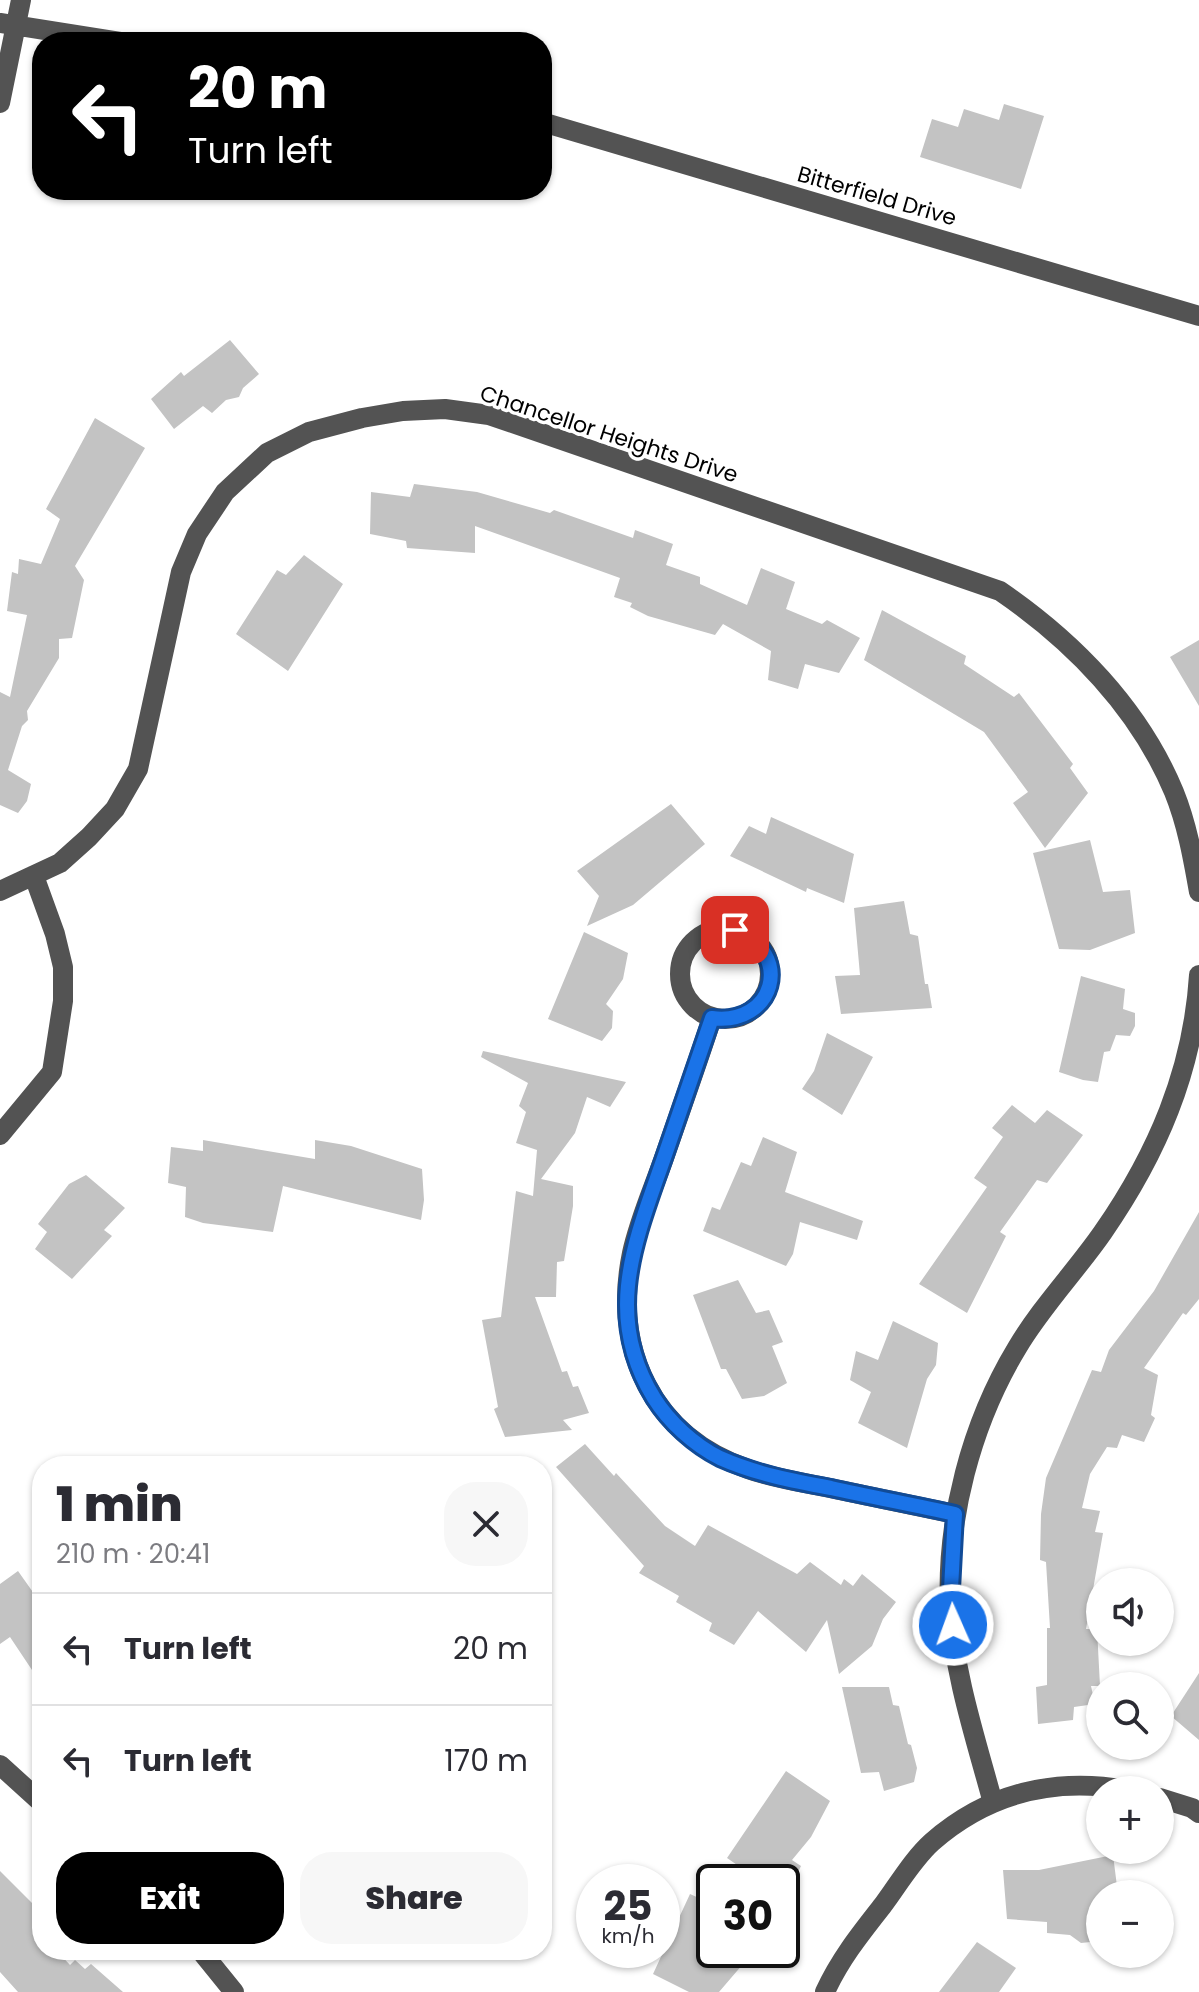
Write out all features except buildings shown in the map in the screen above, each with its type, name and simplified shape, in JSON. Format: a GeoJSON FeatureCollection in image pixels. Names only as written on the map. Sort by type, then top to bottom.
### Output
{"type":"FeatureCollection","features":[{"type":"Feature","properties":{"kind":"street"},"geometry":{"type":"LineString","coordinates":[[0,103],[8,24],[21,0]]}},
{"type":"Feature","properties":{"kind":"street"},"geometry":{"type":"LineString","coordinates":[[8,24],[58,32]]}},
{"type":"Feature","properties":{"kind":"street","name":"Bitterfield Drive"},"geometry":{"type":"LineString","coordinates":[[552,125],[1199,316]]}},
{"type":"Feature","properties":{"kind":"street","name":"Chancellor Heights Drive"},"geometry":{"type":"LineString","coordinates":[[0,891],[60,863],[115,809],[138,769],[181,572],[197,534],[225,492],[267,453],[309,432],[403,411],[445,409],[489,415],[1000,591],[1063,638],[1119,700],[1174,791],[1191,847],[1199,892]]}},
{"type":"Feature","properties":{"kind":"street"},"geometry":{"type":"LineString","coordinates":[[0,1135],[52,1072],[63,1001],[63,967],[34,876]]}},
{"type":"Feature","properties":{"kind":"street"},"geometry":{"type":"LineString","coordinates":[[719,929],[735,930],[759,943],[767,956],[771,972],[769,988],[762,1002],[743,1016],[728,1020],[712,1018],[698,1011],[686,997],[680,982],[680,966],[685,951],[704,934],[719,929]]}},
{"type":"Feature","properties":{"kind":"street"},"geometry":{"type":"LineString","coordinates":[[993,1803],[960,1677],[950,1608],[955,1514],[968,1458],[990,1402],[1017,1348],[1103,1232],[1138,1179],[1166,1123],[1197,1011],[1199,975]]}},
{"type":"Feature","properties":{"kind":"street"},"geometry":{"type":"LineString","coordinates":[[712,1018],[632,1250],[626,1291],[627,1323],[634,1358],[644,1381],[663,1412],[688,1437],[717,1456],[749,1470],[955,1514]]}},
{"type":"Feature","properties":{"kind":"street"},"geometry":{"type":"LineString","coordinates":[[0,1765],[32,1794]]}},
{"type":"Feature","properties":{"kind":"street"},"geometry":{"type":"LineString","coordinates":[[825,1992],[847,1952],[931,1843],[993,1803],[1037,1788],[1059,1785],[1086,1787]]}},
{"type":"Feature","properties":{"kind":"street"},"geometry":{"type":"LineString","coordinates":[[1174,1802],[1199,1813]]}},
{"type":"Feature","properties":{"kind":"street"},"geometry":{"type":"LineString","coordinates":[[208,1960],[234,1992]]}},
{"type":"Feature","properties":{"kind":"route"},"geometry":{"type":"LineString","coordinates":[[735,930],[759,943],[767,956],[771,972],[769,988],[762,1002],[743,1016],[728,1020],[712,1018],[632,1250],[626,1291],[627,1323],[634,1358],[663,1412],[688,1437],[717,1456],[749,1470],[955,1514],[950,1608],[953,1625]]}}]}
